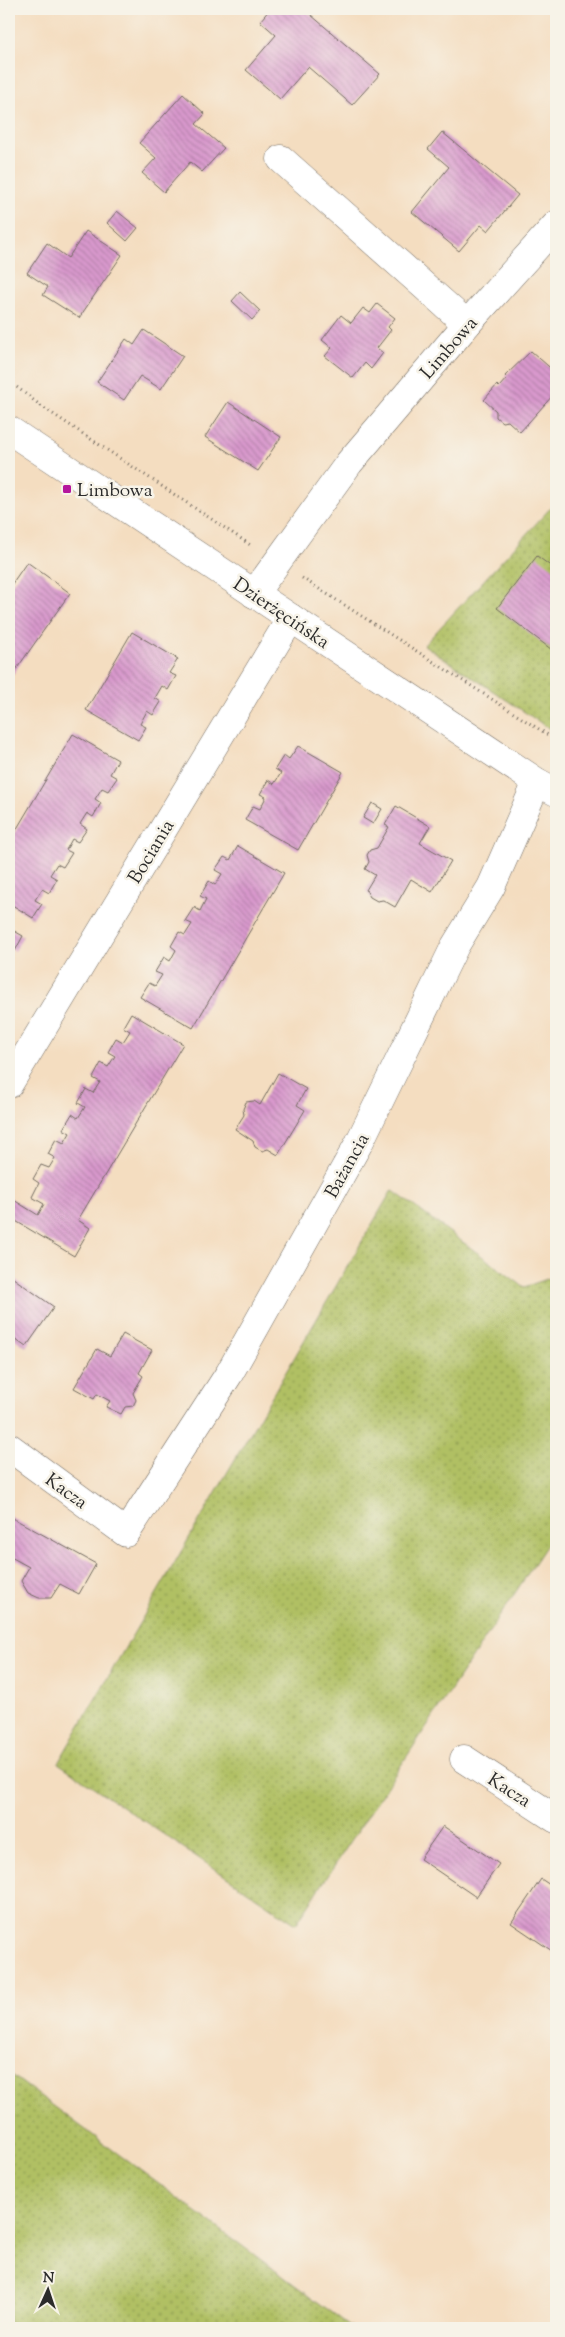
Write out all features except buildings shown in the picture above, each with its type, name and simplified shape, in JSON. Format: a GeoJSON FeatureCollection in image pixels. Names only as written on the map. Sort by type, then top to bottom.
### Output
{"type":"FeatureCollection","features":[{"type":"Feature","properties":{"kind":"street"},"geometry":{"type":"LineString","coordinates":[[281,160],[467,324]]}},
{"type":"Feature","properties":{"kind":"street","name":"Limbowa"},"geometry":{"type":"LineString","coordinates":[[254,594],[349,463],[467,324],[556,225]]}},
{"type":"Feature","properties":{"kind":"street","name":"Dzierżęcińska"},"geometry":{"type":"LineString","coordinates":[[9,430],[547,787]]}},
{"type":"Feature","properties":{"kind":"street","name":"Bociania"},"geometry":{"type":"LineString","coordinates":[[9,1084],[291,618]]}},
{"type":"Feature","properties":{"kind":"street","name":"Bażancia"},"geometry":{"type":"LineString","coordinates":[[126,1533],[229,1374],[359,1142],[455,946],[491,887],[547,787]]}},
{"type":"Feature","properties":{"kind":"street","name":"Kacza"},"geometry":{"type":"LineString","coordinates":[[9,1447],[126,1533]]}},
{"type":"Feature","properties":{"kind":"street","name":"Kacza"},"geometry":{"type":"LineString","coordinates":[[464,1759],[556,1820]]}},
{"type":"Feature","properties":{"kind":"green space"},"geometry":{"type":"Polygon","coordinates":[[[556,502],[556,733],[424,645],[556,502]]]}},
{"type":"Feature","properties":{"kind":"green space"},"geometry":{"type":"Polygon","coordinates":[[[392,1190],[524,1287],[556,1276],[556,1531],[296,1924],[58,1763],[392,1190]]]}},
{"type":"Feature","properties":{"kind":"green space"},"geometry":{"type":"Polygon","coordinates":[[[9,2073],[353,2328],[9,2328],[9,2073]]]}},
{"type":"Feature","properties":{"kind":"place","name":"Limbowa"},"geometry":{"type":"Point","coordinates":[67,489]}}]}
